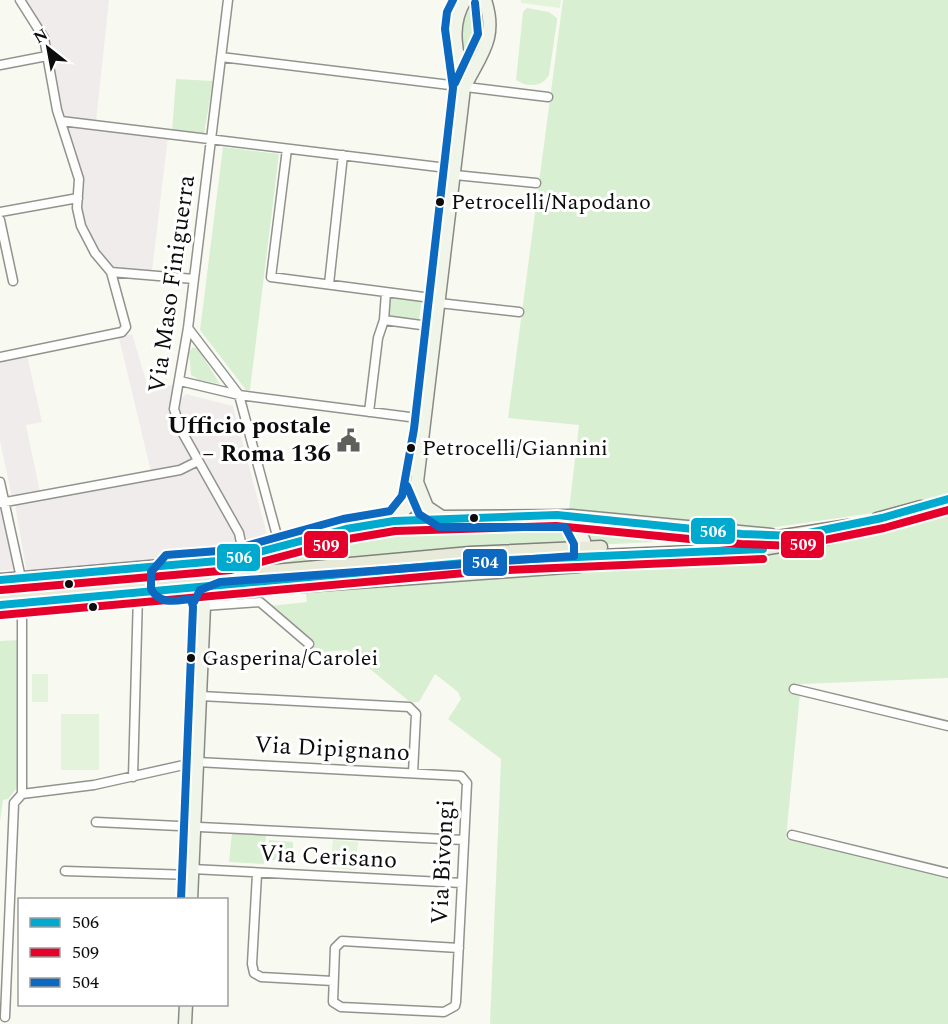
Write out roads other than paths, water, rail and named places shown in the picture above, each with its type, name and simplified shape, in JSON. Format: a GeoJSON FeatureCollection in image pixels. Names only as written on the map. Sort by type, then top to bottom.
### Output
{"type":"FeatureCollection","features":[{"type":"Feature","properties":{"kind":"main road"},"geometry":{"type":"LineString","coordinates":[[0,605],[138,594],[164,587],[199,588],[586,552],[734,543],[794,536],[873,520],[948,499]]}},
{"type":"Feature","properties":{"kind":"main road"},"geometry":{"type":"LineString","coordinates":[[0,596],[164,587],[458,554],[771,548],[855,532],[948,507]]}},
{"type":"Feature","properties":{"kind":"street"},"geometry":{"type":"LineString","coordinates":[[0,357],[125,330],[126,324],[111,272],[84,235],[78,214],[79,179],[61,122],[47,56],[38,26],[20,0]]}},
{"type":"Feature","properties":{"kind":"street","name":"Via Maso Finiguerra"},"geometry":{"type":"LineString","coordinates":[[228,0],[188,328],[174,416],[240,534],[244,557]]}},
{"type":"Feature","properties":{"kind":"street"},"geometry":{"type":"LineString","coordinates":[[394,521],[410,504],[417,482],[464,88],[455,26],[465,0]]}},
{"type":"Feature","properties":{"kind":"street"},"geometry":{"type":"LineString","coordinates":[[464,88],[490,33],[490,18],[485,0]]}},
{"type":"Feature","properties":{"kind":"street"},"geometry":{"type":"LineString","coordinates":[[0,65],[47,56]]}},
{"type":"Feature","properties":{"kind":"street"},"geometry":{"type":"LineString","coordinates":[[221,57],[548,97]]}},
{"type":"Feature","properties":{"kind":"street"},"geometry":{"type":"LineString","coordinates":[[458,58],[467,65],[477,64]]}},
{"type":"Feature","properties":{"kind":"street"},"geometry":{"type":"LineString","coordinates":[[61,122],[343,155],[536,183]]}},
{"type":"Feature","properties":{"kind":"street"},"geometry":{"type":"LineString","coordinates":[[287,149],[271,277],[519,312]]}},
{"type":"Feature","properties":{"kind":"street"},"geometry":{"type":"LineString","coordinates":[[329,284],[343,155]]}},
{"type":"Feature","properties":{"kind":"street"},"geometry":{"type":"LineString","coordinates":[[0,212],[78,198]]}},
{"type":"Feature","properties":{"kind":"street"},"geometry":{"type":"LineString","coordinates":[[0,220],[13,281]]}},
{"type":"Feature","properties":{"kind":"street"},"geometry":{"type":"LineString","coordinates":[[111,272],[194,279]]}},
{"type":"Feature","properties":{"kind":"street"},"geometry":{"type":"LineString","coordinates":[[369,412],[378,338],[384,320],[386,292]]}},
{"type":"Feature","properties":{"kind":"street"},"geometry":{"type":"LineString","coordinates":[[384,320],[436,327]]}},
{"type":"Feature","properties":{"kind":"street"},"geometry":{"type":"LineString","coordinates":[[188,328],[239,395],[280,547]]}},
{"type":"Feature","properties":{"kind":"street"},"geometry":{"type":"LineString","coordinates":[[180,381],[239,395],[425,419]]}},
{"type":"Feature","properties":{"kind":"street"},"geometry":{"type":"LineString","coordinates":[[2,503],[180,470],[198,461]]}},
{"type":"Feature","properties":{"kind":"street"},"geometry":{"type":"LineString","coordinates":[[0,482],[2,503],[21,578]]}},
{"type":"Feature","properties":{"kind":"street"},"geometry":{"type":"LineString","coordinates":[[417,482],[425,504],[442,517]]}},
{"type":"Feature","properties":{"kind":"street"},"geometry":{"type":"LineString","coordinates":[[221,592],[579,566],[584,563],[586,552],[572,516]]}},
{"type":"Feature","properties":{"kind":"street"},"geometry":{"type":"LineString","coordinates":[[0,580],[244,557],[346,529],[394,521],[442,517],[572,516],[742,534],[794,536]]}},
{"type":"Feature","properties":{"kind":"street"},"geometry":{"type":"LineString","coordinates":[[164,587],[162,573],[169,565]]}},
{"type":"Feature","properties":{"kind":"street"},"geometry":{"type":"LineString","coordinates":[[348,573],[399,578]]}},
{"type":"Feature","properties":{"kind":"street"},"geometry":{"type":"LineString","coordinates":[[204,606],[209,597],[260,582]]}},
{"type":"Feature","properties":{"kind":"street"},"geometry":{"type":"LineString","coordinates":[[191,898],[204,606],[199,588]]}},
{"type":"Feature","properties":{"kind":"street"},"geometry":{"type":"LineString","coordinates":[[133,777],[138,594]]}},
{"type":"Feature","properties":{"kind":"street"},"geometry":{"type":"LineString","coordinates":[[204,606],[260,602],[309,644]]}},
{"type":"Feature","properties":{"kind":"street"},"geometry":{"type":"LineString","coordinates":[[6,1020],[14,803],[22,794],[22,604]]}},
{"type":"Feature","properties":{"kind":"street"},"geometry":{"type":"LineString","coordinates":[[794,689],[948,726]]}},
{"type":"Feature","properties":{"kind":"street"},"geometry":{"type":"LineString","coordinates":[[201,696],[409,707],[416,715],[412,773]]}},
{"type":"Feature","properties":{"kind":"street","name":"Via Dipignano"},"geometry":{"type":"LineString","coordinates":[[22,794],[133,777],[197,762],[412,773],[464,778]]}},
{"type":"Feature","properties":{"kind":"street","name":"Via Bivongi"},"geometry":{"type":"LineString","coordinates":[[459,948],[342,941],[335,947],[333,1000],[339,1006],[448,1012],[456,1004],[459,948],[467,783],[464,778]]}},
{"type":"Feature","properties":{"kind":"street","name":"Via Cerisano"},"geometry":{"type":"LineString","coordinates":[[96,822],[464,840]]}},
{"type":"Feature","properties":{"kind":"street"},"geometry":{"type":"LineString","coordinates":[[792,835],[948,873]]}},
{"type":"Feature","properties":{"kind":"street","name":"Via Cerisano"},"geometry":{"type":"LineString","coordinates":[[65,872],[192,872],[462,883]]}},
{"type":"Feature","properties":{"kind":"street"},"geometry":{"type":"LineString","coordinates":[[257,874],[252,964],[254,973],[261,977],[333,981]]}},
{"type":"Feature","properties":{"kind":"street"},"geometry":{"type":"LineString","coordinates":[[0,902],[10,902]]}},
{"type":"Feature","properties":{"kind":"street"},"geometry":{"type":"LineString","coordinates":[[184,1024],[186,1006]]}},
{"type":"Feature","properties":{"kind":"place","name":"Petrocelli/Napodano"},"geometry":{"type":"Point","coordinates":[440,202]}},
{"type":"Feature","properties":{"kind":"place","name":"Ufficio postale – Roma 136"},"geometry":{"type":"Point","coordinates":[349,440]}},
{"type":"Feature","properties":{"kind":"place","name":"Petrocelli/Giannini"},"geometry":{"type":"Point","coordinates":[411,448]}},
{"type":"Feature","properties":{"kind":"place","name":"Gasperina/Carolei"},"geometry":{"type":"Point","coordinates":[191,658]}}]}
